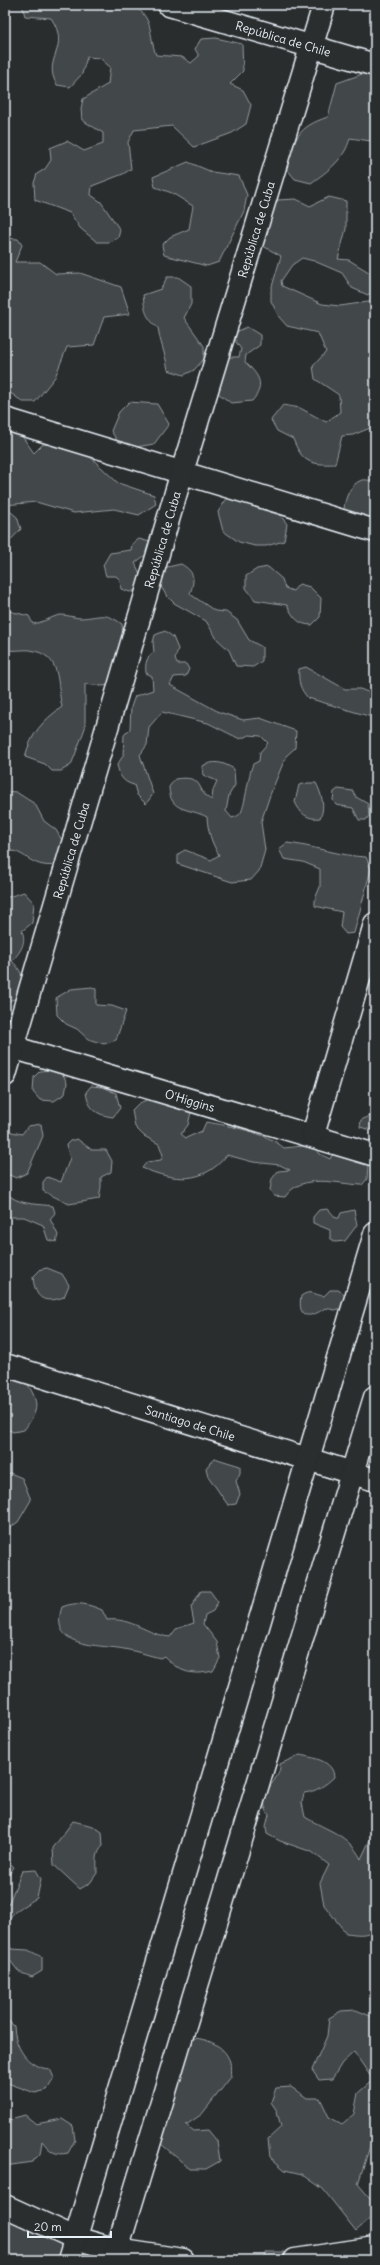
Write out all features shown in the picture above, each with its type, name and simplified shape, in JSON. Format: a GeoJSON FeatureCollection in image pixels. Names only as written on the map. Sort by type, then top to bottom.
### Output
{"type":"FeatureCollection","features":[{"type":"Feature","properties":{"kind":"street","name":"República de Chile"},"geometry":{"type":"LineString","coordinates":[[169,5],[375,64]]}},
{"type":"Feature","properties":{"kind":"street","name":"República de Cuba"},"geometry":{"type":"LineString","coordinates":[[5,1075],[9,1046],[324,5]]}},
{"type":"Feature","properties":{"kind":"street"},"geometry":{"type":"LineString","coordinates":[[5,419],[375,531]]}},
{"type":"Feature","properties":{"kind":"street"},"geometry":{"type":"LineString","coordinates":[[313,1135],[375,924]]}},
{"type":"Feature","properties":{"kind":"street","name":"O'Higgins"},"geometry":{"type":"LineString","coordinates":[[9,1046],[313,1135],[375,1155]]}},
{"type":"Feature","properties":{"kind":"street"},"geometry":{"type":"LineString","coordinates":[[68,2260],[375,1234]]}},
{"type":"Feature","properties":{"kind":"street","name":"Santiago de Chile"},"geometry":{"type":"LineString","coordinates":[[5,1365],[375,1480]]}},
{"type":"Feature","properties":{"kind":"street"},"geometry":{"type":"LineString","coordinates":[[116,2255],[375,1397]]}},
{"type":"Feature","properties":{"kind":"street"},"geometry":{"type":"LineString","coordinates":[[5,2206],[116,2255],[183,2260]]}},
{"type":"Feature","properties":{"kind":"street"},"geometry":{"type":"LineString","coordinates":[[295,2260],[375,2248]]}},
{"type":"Feature","properties":{"kind":"shaded area"},"geometry":{"type":"Polygon","coordinates":[[[22,5],[133,5],[145,16],[148,22],[156,55],[182,57],[191,63],[199,56],[195,49],[201,39],[216,38],[242,44],[243,71],[230,84],[243,90],[251,105],[246,124],[232,133],[194,147],[172,126],[134,130],[128,142],[131,169],[123,174],[92,186],[91,195],[101,202],[120,230],[118,238],[109,242],[97,242],[80,228],[70,213],[35,200],[34,183],[37,174],[45,169],[51,160],[50,148],[67,141],[84,151],[103,144],[103,133],[82,120],[81,109],[83,99],[108,84],[110,67],[100,58],[87,57],[82,74],[70,87],[57,85],[53,76],[52,68],[58,46],[59,38],[57,29],[51,18],[25,16],[22,5]]]}},
{"type":"Feature","properties":{"kind":"shaded area"},"geometry":{"type":"Polygon","coordinates":[[[365,73],[375,76],[375,139],[371,141],[350,138],[348,145],[340,158],[324,174],[311,183],[295,179],[286,168],[295,141],[303,130],[310,125],[328,117],[337,83],[365,73]]]}},
{"type":"Feature","properties":{"kind":"shaded area"},"geometry":{"type":"Polygon","coordinates":[[[188,162],[212,172],[239,176],[247,195],[244,211],[219,262],[207,266],[164,255],[162,245],[170,237],[189,229],[193,206],[172,193],[155,187],[153,177],[188,162]]]}},
{"type":"Feature","properties":{"kind":"shaded area"},"geometry":{"type":"Polygon","coordinates":[[[329,197],[346,201],[346,229],[338,259],[349,260],[372,274],[375,288],[368,295],[352,288],[342,273],[314,261],[302,258],[292,265],[281,281],[282,286],[322,304],[340,306],[375,301],[375,426],[353,435],[342,436],[335,464],[319,464],[313,463],[304,457],[296,447],[293,439],[277,431],[271,420],[283,405],[300,408],[326,422],[340,412],[339,395],[315,379],[313,366],[326,352],[318,333],[287,326],[279,317],[271,301],[271,290],[281,256],[263,246],[262,234],[266,212],[277,200],[296,199],[310,206],[329,197]]]}},
{"type":"Feature","properties":{"kind":"shaded area"},"geometry":{"type":"Polygon","coordinates":[[[5,238],[18,239],[22,245],[15,262],[40,262],[56,274],[80,273],[121,287],[130,314],[104,317],[94,345],[67,347],[55,377],[35,402],[23,402],[5,389],[5,238]]]}},
{"type":"Feature","properties":{"kind":"shaded area"},"geometry":{"type":"Polygon","coordinates":[[[167,277],[178,277],[191,286],[191,304],[184,318],[204,346],[204,359],[194,370],[184,375],[168,370],[158,328],[148,317],[144,306],[143,295],[161,289],[167,277]]]}},
{"type":"Feature","properties":{"kind":"shaded area"},"geometry":{"type":"Polygon","coordinates":[[[247,327],[260,335],[260,345],[246,355],[245,362],[254,371],[259,380],[259,390],[252,401],[231,403],[218,393],[213,377],[225,357],[239,357],[241,349],[236,342],[235,335],[238,331],[247,327]]]}},
{"type":"Feature","properties":{"kind":"shaded area"},"geometry":{"type":"Polygon","coordinates":[[[129,402],[157,404],[169,424],[154,444],[136,447],[118,442],[111,431],[119,412],[129,402]]]}},
{"type":"Feature","properties":{"kind":"shaded area"},"geometry":{"type":"Polygon","coordinates":[[[5,422],[16,428],[34,453],[43,444],[75,447],[85,452],[118,483],[154,495],[156,504],[139,515],[114,509],[74,513],[36,502],[5,505],[5,422]]]}},
{"type":"Feature","properties":{"kind":"shaded area"},"geometry":{"type":"Polygon","coordinates":[[[375,479],[375,525],[348,514],[344,509],[347,496],[354,485],[362,480],[375,479]]]}},
{"type":"Feature","properties":{"kind":"shaded area"},"geometry":{"type":"Polygon","coordinates":[[[229,495],[277,511],[287,524],[284,541],[266,546],[255,546],[239,542],[223,531],[218,512],[229,495]]]}},
{"type":"Feature","properties":{"kind":"shaded area"},"geometry":{"type":"Polygon","coordinates":[[[5,507],[17,517],[21,529],[5,546],[5,507]]]}},
{"type":"Feature","properties":{"kind":"shaded area"},"geometry":{"type":"Polygon","coordinates":[[[139,539],[150,542],[148,553],[135,563],[142,578],[137,590],[130,592],[121,589],[120,580],[116,576],[106,576],[103,565],[110,553],[131,550],[132,544],[139,539]]]}},
{"type":"Feature","properties":{"kind":"shaded area"},"geometry":{"type":"Polygon","coordinates":[[[181,564],[189,570],[193,576],[193,584],[190,594],[215,611],[226,612],[237,620],[249,640],[262,647],[262,661],[253,667],[236,666],[229,650],[217,639],[206,621],[174,603],[166,595],[159,583],[163,568],[181,564]]]}},
{"type":"Feature","properties":{"kind":"shaded area"},"geometry":{"type":"Polygon","coordinates":[[[268,567],[282,579],[285,588],[293,591],[299,584],[310,587],[321,598],[320,617],[312,625],[303,624],[296,620],[287,605],[255,600],[246,588],[246,576],[257,569],[268,567]]]}},
{"type":"Feature","properties":{"kind":"shaded area"},"geometry":{"type":"Polygon","coordinates":[[[5,601],[9,611],[29,616],[33,624],[62,615],[81,618],[106,616],[111,617],[122,624],[123,640],[118,648],[119,658],[114,685],[101,686],[85,684],[85,728],[71,765],[61,771],[52,771],[45,764],[25,757],[30,741],[38,729],[49,717],[62,707],[56,671],[48,658],[41,653],[30,650],[5,649],[5,601]]]}},
{"type":"Feature","properties":{"kind":"shaded area"},"geometry":{"type":"Polygon","coordinates":[[[165,631],[173,637],[178,649],[175,659],[177,664],[186,664],[189,669],[186,676],[174,677],[170,685],[219,712],[243,720],[260,718],[296,731],[295,748],[286,756],[261,822],[265,850],[259,871],[251,880],[232,882],[178,864],[178,854],[185,850],[211,860],[219,855],[210,836],[207,817],[176,805],[170,795],[169,787],[175,779],[192,779],[199,785],[207,797],[212,800],[213,790],[217,781],[203,775],[202,766],[215,762],[226,765],[234,769],[235,785],[229,795],[226,811],[232,818],[237,816],[242,811],[253,764],[259,761],[260,752],[268,743],[261,736],[249,735],[240,739],[208,723],[162,712],[149,727],[147,745],[140,755],[153,794],[146,804],[137,795],[134,785],[124,780],[119,772],[117,765],[123,756],[124,735],[130,729],[131,707],[135,696],[153,690],[152,676],[146,673],[146,664],[149,656],[154,652],[153,642],[155,635],[165,631]]]}},
{"type":"Feature","properties":{"kind":"shaded area"},"geometry":{"type":"Polygon","coordinates":[[[306,667],[345,689],[360,689],[375,695],[375,718],[308,698],[301,688],[299,678],[299,669],[306,667]]]}},
{"type":"Feature","properties":{"kind":"shaded area"},"geometry":{"type":"Polygon","coordinates":[[[316,783],[320,791],[323,809],[320,818],[311,818],[304,815],[295,802],[299,785],[316,783]]]}},
{"type":"Feature","properties":{"kind":"shaded area"},"geometry":{"type":"Polygon","coordinates":[[[338,789],[353,791],[356,797],[368,804],[369,816],[366,820],[359,820],[353,808],[336,805],[333,800],[334,792],[338,789]]]}},
{"type":"Feature","properties":{"kind":"shaded area"},"geometry":{"type":"Polygon","coordinates":[[[5,791],[16,792],[35,804],[44,821],[56,830],[63,842],[56,865],[39,864],[33,862],[18,852],[5,851],[5,791]]]}},
{"type":"Feature","properties":{"kind":"shaded area"},"geometry":{"type":"Polygon","coordinates":[[[287,843],[346,855],[366,857],[371,869],[354,933],[346,934],[340,927],[342,912],[315,906],[315,899],[320,887],[320,869],[303,862],[284,859],[279,849],[287,843]]]}},
{"type":"Feature","properties":{"kind":"shaded area"},"geometry":{"type":"Polygon","coordinates":[[[24,892],[34,903],[32,923],[22,931],[24,939],[22,947],[12,961],[21,974],[22,987],[18,998],[5,1002],[5,898],[24,892]]]}},
{"type":"Feature","properties":{"kind":"shaded area"},"geometry":{"type":"Polygon","coordinates":[[[92,987],[96,989],[96,1005],[112,1006],[126,1011],[116,1040],[104,1044],[88,1039],[77,1029],[66,1024],[57,1015],[56,998],[71,989],[92,987]]]}},
{"type":"Feature","properties":{"kind":"shaded area"},"geometry":{"type":"Polygon","coordinates":[[[51,1070],[62,1072],[67,1083],[65,1094],[54,1101],[40,1100],[33,1092],[34,1077],[40,1071],[51,1070]]]}},
{"type":"Feature","properties":{"kind":"shaded area"},"geometry":{"type":"Polygon","coordinates":[[[91,1086],[102,1087],[116,1093],[120,1108],[113,1117],[102,1115],[91,1107],[86,1092],[91,1086]]]}},
{"type":"Feature","properties":{"kind":"shaded area"},"geometry":{"type":"Polygon","coordinates":[[[154,1096],[177,1101],[191,1112],[188,1125],[181,1134],[186,1138],[202,1131],[206,1122],[247,1130],[268,1138],[284,1148],[312,1145],[320,1154],[330,1159],[332,1155],[337,1154],[355,1158],[368,1165],[367,1179],[362,1185],[320,1181],[310,1182],[301,1184],[292,1189],[285,1197],[274,1196],[270,1190],[272,1179],[278,1171],[290,1170],[280,1165],[253,1162],[227,1155],[218,1165],[208,1172],[188,1178],[165,1176],[142,1168],[147,1162],[161,1160],[163,1155],[159,1144],[144,1136],[135,1127],[132,1110],[138,1104],[154,1096]]]}},
{"type":"Feature","properties":{"kind":"shaded area"},"geometry":{"type":"Polygon","coordinates":[[[375,1114],[375,1131],[360,1127],[361,1120],[375,1114]]]}},
{"type":"Feature","properties":{"kind":"shaded area"},"geometry":{"type":"Polygon","coordinates":[[[41,1124],[43,1136],[27,1173],[16,1178],[5,1173],[7,1131],[22,1134],[28,1126],[41,1124]]]}},
{"type":"Feature","properties":{"kind":"shaded area"},"geometry":{"type":"Polygon","coordinates":[[[77,1139],[92,1150],[106,1150],[112,1161],[111,1172],[101,1177],[99,1199],[69,1204],[43,1191],[43,1182],[47,1177],[61,1182],[70,1158],[66,1145],[70,1141],[77,1139]]]}},
{"type":"Feature","properties":{"kind":"shaded area"},"geometry":{"type":"Polygon","coordinates":[[[5,1190],[8,1195],[21,1202],[53,1206],[55,1213],[50,1219],[58,1235],[56,1242],[48,1240],[43,1225],[24,1217],[5,1217],[5,1190]]]}},
{"type":"Feature","properties":{"kind":"shaded area"},"geometry":{"type":"Polygon","coordinates":[[[328,1209],[336,1218],[339,1218],[341,1213],[354,1210],[357,1225],[345,1241],[335,1242],[330,1238],[330,1230],[313,1223],[313,1217],[319,1210],[328,1209]]]}},
{"type":"Feature","properties":{"kind":"shaded area"},"geometry":{"type":"Polygon","coordinates":[[[47,1268],[62,1274],[69,1285],[64,1297],[46,1300],[38,1295],[33,1277],[41,1269],[47,1268]]]}},
{"type":"Feature","properties":{"kind":"shaded area"},"geometry":{"type":"Polygon","coordinates":[[[330,1290],[338,1290],[346,1295],[342,1308],[335,1310],[325,1308],[310,1315],[303,1313],[300,1304],[301,1296],[310,1293],[324,1296],[330,1290]]]}},
{"type":"Feature","properties":{"kind":"shaded area"},"geometry":{"type":"Polygon","coordinates":[[[5,1376],[26,1381],[33,1395],[36,1406],[35,1411],[33,1417],[24,1430],[13,1432],[5,1428],[5,1376]]]}},
{"type":"Feature","properties":{"kind":"shaded area"},"geometry":{"type":"Polygon","coordinates":[[[214,1458],[240,1466],[240,1473],[236,1481],[240,1494],[236,1504],[228,1505],[208,1476],[206,1468],[214,1458]]]}},
{"type":"Feature","properties":{"kind":"shaded area"},"geometry":{"type":"Polygon","coordinates":[[[10,1473],[22,1478],[31,1500],[18,1522],[5,1531],[5,1474],[10,1473]]]}},
{"type":"Feature","properties":{"kind":"shaded area"},"geometry":{"type":"Polygon","coordinates":[[[201,1591],[210,1591],[218,1602],[213,1611],[205,1615],[203,1624],[217,1642],[220,1658],[213,1671],[192,1673],[175,1666],[164,1656],[160,1658],[113,1647],[89,1645],[78,1642],[62,1631],[60,1621],[62,1607],[73,1604],[82,1604],[102,1610],[107,1620],[124,1621],[162,1636],[170,1637],[176,1629],[194,1623],[191,1607],[201,1591]]]}},
{"type":"Feature","properties":{"kind":"shaded area"},"geometry":{"type":"Polygon","coordinates":[[[300,1755],[326,1763],[333,1771],[334,1777],[320,1788],[304,1793],[302,1803],[305,1817],[344,1838],[361,1859],[375,1829],[375,1928],[369,1933],[346,1933],[324,1905],[320,1883],[329,1865],[312,1852],[280,1841],[267,1834],[266,1826],[269,1815],[265,1807],[264,1799],[266,1793],[277,1776],[280,1764],[300,1755]]]}},
{"type":"Feature","properties":{"kind":"shaded area"},"geometry":{"type":"Polygon","coordinates":[[[73,1821],[93,1826],[102,1832],[103,1846],[98,1855],[97,1873],[90,1883],[80,1889],[54,1865],[53,1848],[73,1821]]]}},
{"type":"Feature","properties":{"kind":"shaded area"},"geometry":{"type":"Polygon","coordinates":[[[8,1861],[14,1867],[5,1880],[5,1862],[8,1861]]]}},
{"type":"Feature","properties":{"kind":"shaded area"},"geometry":{"type":"Polygon","coordinates":[[[36,1870],[41,1879],[37,1898],[15,1912],[10,1917],[7,1930],[11,1949],[28,1950],[42,1957],[42,1971],[32,1977],[19,1972],[5,1954],[5,1900],[8,1905],[22,1871],[36,1870]]]}},
{"type":"Feature","properties":{"kind":"shaded area"},"geometry":{"type":"Polygon","coordinates":[[[356,2010],[375,2018],[375,2130],[358,2184],[375,2204],[375,2209],[366,2222],[356,2231],[323,2189],[302,2174],[285,2170],[270,2157],[268,2139],[281,2127],[277,2111],[271,2102],[276,2088],[291,2087],[307,2098],[320,2098],[329,2117],[342,2124],[354,2114],[358,2093],[373,2080],[354,2052],[342,2063],[332,2079],[319,2080],[312,2070],[327,2036],[329,2018],[341,2011],[356,2010]]]}},
{"type":"Feature","properties":{"kind":"shaded area"},"geometry":{"type":"Polygon","coordinates":[[[5,2018],[14,2026],[17,2041],[24,2055],[35,2065],[50,2069],[54,2078],[47,2090],[35,2093],[5,2082],[5,2018]]]}},
{"type":"Feature","properties":{"kind":"shaded area"},"geometry":{"type":"Polygon","coordinates":[[[186,2038],[212,2042],[223,2050],[230,2062],[231,2077],[202,2114],[186,2125],[194,2131],[208,2130],[217,2141],[220,2161],[206,2169],[190,2169],[159,2142],[186,2038]]]}},
{"type":"Feature","properties":{"kind":"shaded area"},"geometry":{"type":"Polygon","coordinates":[[[25,2115],[36,2124],[62,2119],[73,2126],[75,2140],[68,2153],[60,2154],[53,2152],[42,2141],[40,2154],[32,2162],[5,2166],[5,2116],[11,2121],[14,2118],[25,2115]]]}},
{"type":"Feature","properties":{"kind":"shaded area"},"geometry":{"type":"Polygon","coordinates":[[[5,2210],[64,2242],[59,2260],[5,2260],[5,2210]]]}},
{"type":"Feature","properties":{"kind":"shaded area"},"geometry":{"type":"Polygon","coordinates":[[[266,2252],[285,2252],[292,2260],[262,2260],[266,2252]]]}}]}
